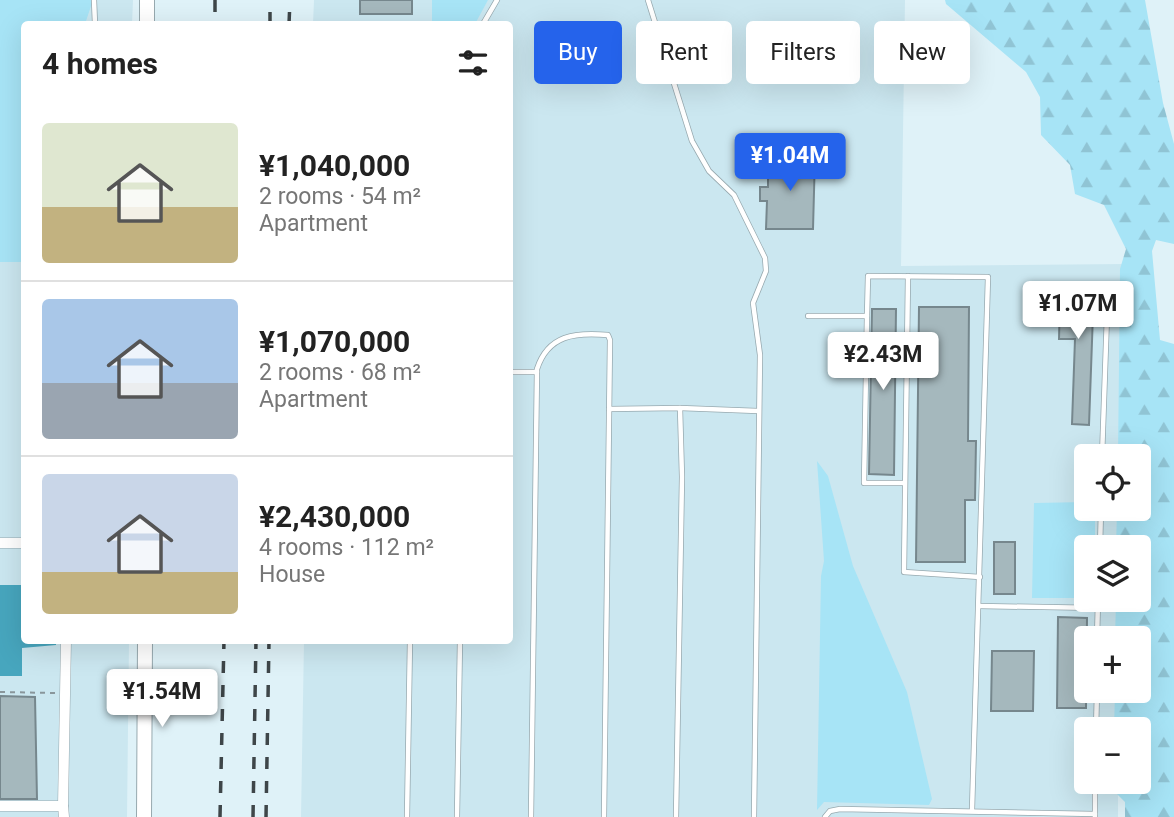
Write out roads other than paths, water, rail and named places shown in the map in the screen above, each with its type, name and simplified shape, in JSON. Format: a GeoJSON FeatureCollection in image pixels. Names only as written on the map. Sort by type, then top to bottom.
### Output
{"type":"FeatureCollection","features":[{"type":"Feature","properties":{"kind":"street"},"geometry":{"type":"LineString","coordinates":[[147,0],[147,21]]}},
{"type":"Feature","properties":{"kind":"street"},"geometry":{"type":"LineString","coordinates":[[0,543],[21,543]]}},
{"type":"Feature","properties":{"kind":"street"},"geometry":{"type":"LineString","coordinates":[[64,817],[66,644]]}},
{"type":"Feature","properties":{"kind":"street"},"geometry":{"type":"LineString","coordinates":[[144,817],[145,644]]}},
{"type":"Feature","properties":{"kind":"street"},"geometry":{"type":"LineString","coordinates":[[0,806],[63,806]]}},
{"type":"Feature","properties":{"kind":"lane"},"geometry":{"type":"LineString","coordinates":[[94,0],[95,21]]}},
{"type":"Feature","properties":{"kind":"lane"},"geometry":{"type":"LineString","coordinates":[[485,21],[497,0]]}},
{"type":"Feature","properties":{"kind":"lane"},"geometry":{"type":"LineString","coordinates":[[648,0],[692,141],[709,171],[734,195],[765,258],[766,271],[753,303],[760,355],[754,817]]}},
{"type":"Feature","properties":{"kind":"lane"},"geometry":{"type":"LineString","coordinates":[[904,483],[864,482],[868,276],[988,277],[972,810]]}},
{"type":"Feature","properties":{"kind":"lane"},"geometry":{"type":"LineString","coordinates":[[908,276],[904,572],[980,576]]}},
{"type":"Feature","properties":{"kind":"lane"},"geometry":{"type":"LineString","coordinates":[[1102,444],[1108,287]]}},
{"type":"Feature","properties":{"kind":"lane"},"geometry":{"type":"LineString","coordinates":[[808,316],[867,316]]}},
{"type":"Feature","properties":{"kind":"lane"},"geometry":{"type":"LineString","coordinates":[[531,817],[537,372],[542,352],[553,342],[581,334],[608,335],[604,817]]}},
{"type":"Feature","properties":{"kind":"lane"},"geometry":{"type":"LineString","coordinates":[[513,372],[537,372]]}},
{"type":"Feature","properties":{"kind":"lane"},"geometry":{"type":"LineString","coordinates":[[676,817],[682,477],[680,408]]}},
{"type":"Feature","properties":{"kind":"lane"},"geometry":{"type":"LineString","coordinates":[[609,409],[758,411]]}},
{"type":"Feature","properties":{"kind":"lane"},"geometry":{"type":"LineString","coordinates":[[979,606],[1074,608]]}},
{"type":"Feature","properties":{"kind":"lane"},"geometry":{"type":"LineString","coordinates":[[407,817],[410,644]]}},
{"type":"Feature","properties":{"kind":"lane"},"geometry":{"type":"LineString","coordinates":[[457,817],[460,644]]}},
{"type":"Feature","properties":{"kind":"lane"},"geometry":{"type":"LineString","coordinates":[[825,817],[830,811],[840,809],[972,810],[1095,815],[1096,794]]}},
{"type":"Feature","properties":{"kind":"railway"},"geometry":{"type":"LineString","coordinates":[[215,0],[215,21]]}},
{"type":"Feature","properties":{"kind":"railway"},"geometry":{"type":"LineString","coordinates":[[270,0],[270,21]]}},
{"type":"Feature","properties":{"kind":"railway"},"geometry":{"type":"LineString","coordinates":[[289,21],[290,0]]}},
{"type":"Feature","properties":{"kind":"railway"},"geometry":{"type":"LineString","coordinates":[[220,817],[224,644]]}},
{"type":"Feature","properties":{"kind":"railway"},"geometry":{"type":"LineString","coordinates":[[253,817],[256,644]]}},
{"type":"Feature","properties":{"kind":"railway"},"geometry":{"type":"LineString","coordinates":[[266,817],[269,644]]}}]}
